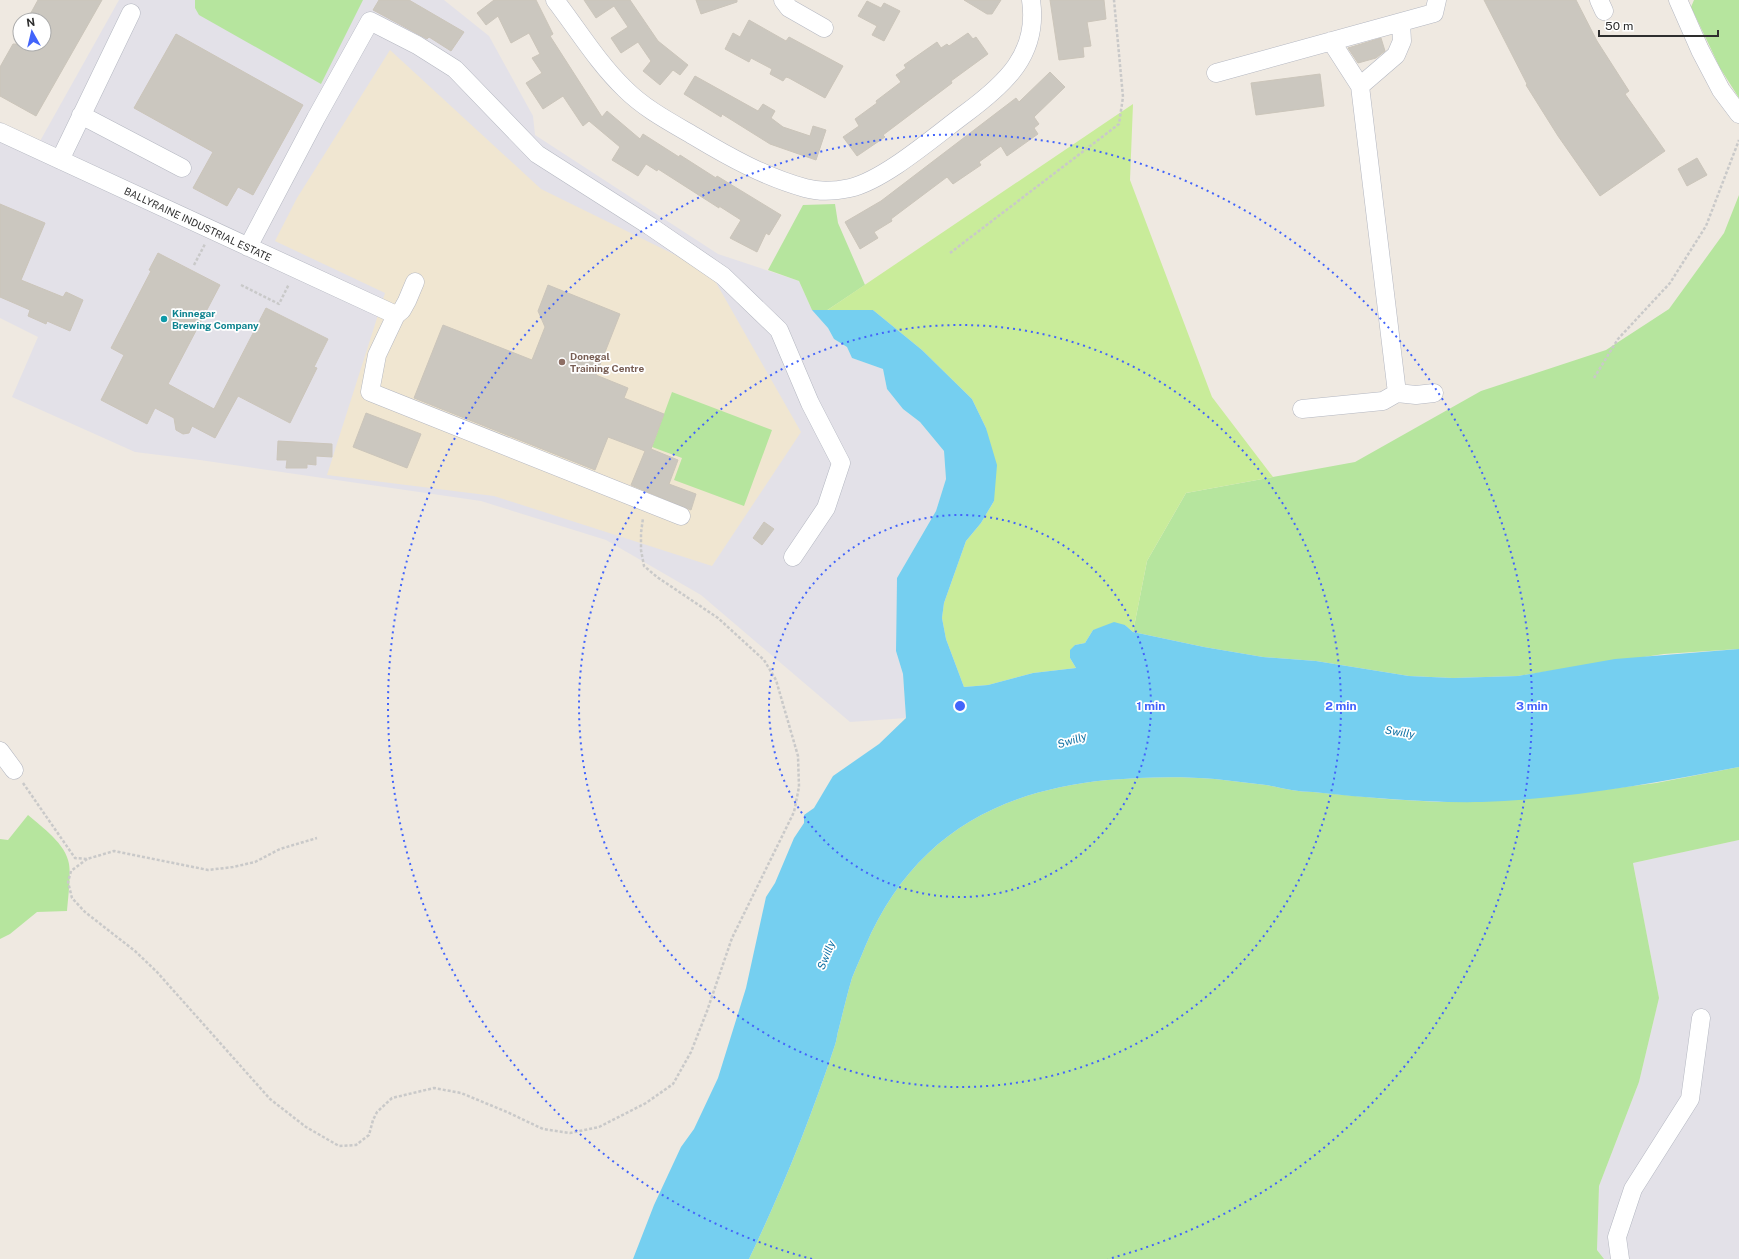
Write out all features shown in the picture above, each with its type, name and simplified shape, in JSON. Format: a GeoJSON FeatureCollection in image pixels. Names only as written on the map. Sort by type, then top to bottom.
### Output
{"type":"FeatureCollection","features":[{"type":"Feature","properties":{"kind":"street"},"geometry":{"type":"LineString","coordinates":[[555,0],[607,69],[625,90],[654,113],[760,172],[806,189],[831,191],[851,188],[873,179],[908,156],[990,95],[1020,62],[1027,46],[1032,28],[1031,0]]}},
{"type":"Feature","properties":{"kind":"street"},"geometry":{"type":"LineString","coordinates":[[783,0],[789,8],[824,28]]}},
{"type":"Feature","properties":{"kind":"street"},"geometry":{"type":"LineString","coordinates":[[1216,74],[1434,13],[1437,0]]}},
{"type":"Feature","properties":{"kind":"street"},"geometry":{"type":"LineString","coordinates":[[1678,0],[1700,50],[1721,90],[1739,114]]}},
{"type":"Feature","properties":{"kind":"street"},"geometry":{"type":"LineString","coordinates":[[60,160],[131,13]]}},
{"type":"Feature","properties":{"kind":"street"},"geometry":{"type":"LineString","coordinates":[[248,247],[316,118],[370,21],[417,46],[455,69],[537,154],[650,226],[723,276],[779,330],[810,403],[841,463],[826,508],[793,557]]}},
{"type":"Feature","properties":{"kind":"street"},"geometry":{"type":"LineString","coordinates":[[1360,86],[1396,55],[1402,41],[1401,23]]}},
{"type":"Feature","properties":{"kind":"street"},"geometry":{"type":"LineString","coordinates":[[1331,41],[1360,86],[1397,394]]}},
{"type":"Feature","properties":{"kind":"street"},"geometry":{"type":"LineString","coordinates":[[82,115],[182,168]]}},
{"type":"Feature","properties":{"kind":"street","name":"BALLYRAINE INDUSTRIAL ESTATE"},"geometry":{"type":"LineString","coordinates":[[0,132],[396,315]]}},
{"type":"Feature","properties":{"kind":"street"},"geometry":{"type":"LineString","coordinates":[[415,282],[407,301],[402,310],[396,315],[377,355],[370,392],[681,516]]}},
{"type":"Feature","properties":{"kind":"street"},"geometry":{"type":"LineString","coordinates":[[1302,410],[1383,401],[1397,394],[1416,395],[1434,393]]}},
{"type":"Feature","properties":{"kind":"street"},"geometry":{"type":"LineString","coordinates":[[0,751],[14,770]]}},
{"type":"Feature","properties":{"kind":"street"},"geometry":{"type":"LineString","coordinates":[[1620,1259],[1617,1237],[1633,1189],[1690,1099],[1701,1018]]}},
{"type":"Feature","properties":{"kind":"path"},"geometry":{"type":"LineString","coordinates":[[950,253],[1119,124],[1123,97],[1114,0]]}},
{"type":"Feature","properties":{"kind":"path"},"geometry":{"type":"LineString","coordinates":[[1594,378],[1618,339],[1670,283],[1706,226],[1739,140]]}},
{"type":"Feature","properties":{"kind":"path"},"geometry":{"type":"LineString","coordinates":[[194,265],[208,239]]}},
{"type":"Feature","properties":{"kind":"path"},"geometry":{"type":"LineString","coordinates":[[241,285],[279,304],[292,278]]}},
{"type":"Feature","properties":{"kind":"path"},"geometry":{"type":"LineString","coordinates":[[316,838],[280,849],[255,862],[233,867],[208,870],[114,851],[87,859],[71,871],[68,882],[72,898],[86,912],[157,972],[270,1099],[306,1127],[339,1146],[356,1145],[369,1135],[377,1112],[392,1098],[434,1088],[461,1093],[543,1129],[570,1133],[599,1127],[646,1103],[673,1084],[691,1052],[732,938],[794,812],[799,787],[798,756],[776,680],[764,660],[718,618],[657,577],[644,566],[641,550],[641,533],[646,502]]}},
{"type":"Feature","properties":{"kind":"path"},"geometry":{"type":"LineString","coordinates":[[14,770],[75,858],[87,859]]}},
{"type":"Feature","properties":{"kind":"shaded area"},"geometry":{"type":"Polygon","coordinates":[[[119,0],[444,0],[489,36],[533,116],[535,135],[718,254],[799,281],[812,310],[828,328],[834,339],[847,347],[852,358],[883,369],[887,389],[903,409],[920,422],[944,451],[946,479],[936,511],[897,578],[896,651],[903,674],[906,718],[850,722],[701,595],[606,540],[481,501],[135,452],[12,397],[38,337],[0,318],[0,135],[35,150],[119,0]]]}},
{"type":"Feature","properties":{"kind":"shaded area","name":"Donegal Training Centre"},"geometry":{"type":"Polygon","coordinates":[[[390,50],[541,189],[710,272],[801,432],[712,566],[494,496],[327,475],[385,293],[275,241],[297,198],[390,50]]]}},
{"type":"Feature","properties":{"kind":"shaded area"},"geometry":{"type":"Polygon","coordinates":[[[1739,840],[1739,1259],[1604,1259],[1597,1250],[1599,1186],[1639,1082],[1659,998],[1633,863],[1739,840]]]}},
{"type":"Feature","properties":{"kind":"green space"},"geometry":{"type":"Polygon","coordinates":[[[195,0],[363,0],[321,84],[199,15],[195,8],[195,0]]]}},
{"type":"Feature","properties":{"kind":"green space"},"geometry":{"type":"Polygon","coordinates":[[[1694,0],[1739,0],[1739,98],[1720,68],[1691,7],[1694,0]]]}},
{"type":"Feature","properties":{"kind":"green space"},"geometry":{"type":"Polygon","coordinates":[[[1133,104],[1130,180],[1212,397],[1273,477],[1186,493],[1147,561],[1133,632],[1125,625],[1093,630],[1085,643],[1075,645],[1070,658],[1076,668],[1033,673],[988,685],[964,687],[946,639],[942,618],[944,603],[966,541],[981,523],[994,501],[986,428],[972,399],[922,350],[873,310],[826,311],[1133,104]]]}},
{"type":"Feature","properties":{"kind":"green space"},"geometry":{"type":"Polygon","coordinates":[[[1739,195],[1739,649],[1664,654],[1518,676],[1453,678],[1409,676],[1316,661],[1263,657],[1204,647],[1133,632],[1147,561],[1186,493],[1355,462],[1481,391],[1606,350],[1669,309],[1724,233],[1739,195]]]}},
{"type":"Feature","properties":{"kind":"green space"},"geometry":{"type":"Polygon","coordinates":[[[835,204],[838,223],[865,285],[826,311],[812,310],[799,281],[768,270],[803,205],[835,204]]]}},
{"type":"Feature","properties":{"kind":"green space"},"geometry":{"type":"Polygon","coordinates":[[[672,392],[772,430],[744,506],[674,480],[682,458],[652,447],[672,392]]]}},
{"type":"Feature","properties":{"kind":"green space"},"geometry":{"type":"Polygon","coordinates":[[[1739,767],[1739,840],[1633,863],[1659,998],[1639,1082],[1599,1186],[1597,1250],[1604,1259],[749,1259],[773,1207],[806,1127],[835,1045],[852,978],[865,947],[884,909],[906,877],[932,850],[961,827],[993,809],[1028,796],[1067,786],[1135,778],[1175,777],[1215,779],[1266,785],[1290,790],[1439,802],[1578,793],[1656,783],[1739,767]]]}},
{"type":"Feature","properties":{"kind":"green space"},"geometry":{"type":"Polygon","coordinates":[[[28,815],[53,836],[67,857],[70,875],[67,911],[37,912],[10,934],[0,939],[0,839],[8,840],[28,815]]]}},
{"type":"Feature","properties":{"kind":"water","name":"Swilly"},"geometry":{"type":"Polygon","coordinates":[[[812,310],[873,310],[922,350],[972,399],[986,428],[997,465],[994,501],[981,523],[966,541],[944,603],[942,618],[946,639],[964,687],[988,685],[1033,673],[1076,668],[1070,658],[1070,650],[1075,645],[1085,643],[1093,630],[1114,622],[1125,625],[1133,632],[1204,647],[1263,657],[1316,661],[1409,676],[1453,678],[1518,676],[1615,659],[1739,649],[1739,767],[1579,794],[1546,798],[1482,802],[1439,802],[1376,798],[1290,790],[1266,785],[1202,778],[1135,778],[1067,786],[1028,796],[993,809],[961,827],[932,850],[906,877],[884,909],[865,947],[852,978],[835,1045],[806,1127],[773,1207],[749,1259],[633,1259],[654,1205],[681,1147],[694,1129],[718,1078],[746,988],[766,897],[775,883],[794,838],[804,823],[804,815],[814,808],[833,776],[879,744],[906,718],[903,674],[896,651],[897,578],[936,511],[946,479],[944,451],[920,422],[903,409],[887,389],[883,369],[852,358],[847,347],[834,339],[828,328],[812,310]]]}},
{"type":"Feature","properties":{"kind":"building"},"geometry":{"type":"Polygon","coordinates":[[[38,0],[102,0],[36,116],[0,96],[0,67],[12,46],[12,52],[52,52],[52,12],[31,12],[38,0]]]}},
{"type":"Feature","properties":{"kind":"building"},"geometry":{"type":"Polygon","coordinates":[[[379,0],[409,0],[464,32],[451,51],[429,37],[427,39],[373,10],[379,0]]]}},
{"type":"Feature","properties":{"kind":"building"},"geometry":{"type":"Polygon","coordinates":[[[494,0],[536,0],[553,34],[550,36],[602,117],[607,111],[640,139],[643,134],[679,157],[680,155],[716,178],[717,176],[781,215],[769,235],[766,233],[757,252],[730,238],[741,220],[719,206],[719,208],[658,169],[657,171],[646,164],[638,176],[612,160],[620,147],[589,121],[583,126],[563,96],[543,109],[526,83],[542,73],[532,58],[540,54],[529,33],[511,43],[498,16],[486,25],[477,13],[494,0]]]}},
{"type":"Feature","properties":{"kind":"building"},"geometry":{"type":"Polygon","coordinates":[[[584,0],[630,0],[658,41],[688,65],[680,75],[673,70],[660,85],[643,71],[651,61],[638,42],[621,53],[611,38],[628,27],[614,6],[596,18],[584,0]]]}},
{"type":"Feature","properties":{"kind":"building"},"geometry":{"type":"Polygon","coordinates":[[[696,0],[737,0],[737,2],[701,14],[696,0]]]}},
{"type":"Feature","properties":{"kind":"building"},"geometry":{"type":"Polygon","coordinates":[[[964,0],[1001,0],[992,14],[987,14],[964,0]]]}},
{"type":"Feature","properties":{"kind":"building"},"geometry":{"type":"Polygon","coordinates":[[[1050,0],[1104,0],[1106,19],[1087,22],[1091,46],[1083,47],[1084,57],[1059,60],[1050,0]]]}},
{"type":"Feature","properties":{"kind":"building"},"geometry":{"type":"Polygon","coordinates":[[[1484,0],[1576,0],[1597,41],[1629,91],[1625,94],[1665,151],[1600,196],[1558,136],[1526,85],[1527,84],[1484,0]]]}},
{"type":"Feature","properties":{"kind":"building"},"geometry":{"type":"Polygon","coordinates":[[[867,1],[881,8],[884,3],[900,11],[884,41],[872,35],[877,26],[858,16],[867,1]]]}},
{"type":"Feature","properties":{"kind":"building"},"geometry":{"type":"Polygon","coordinates":[[[749,20],[786,41],[789,37],[843,66],[825,98],[789,78],[786,77],[783,81],[770,74],[772,69],[751,58],[749,62],[725,49],[733,33],[740,37],[749,20]]]}},
{"type":"Feature","properties":{"kind":"building"},"geometry":{"type":"Polygon","coordinates":[[[968,33],[973,39],[976,37],[988,54],[951,81],[952,83],[883,135],[885,137],[857,156],[843,137],[859,126],[855,119],[877,103],[876,101],[901,82],[896,75],[906,68],[904,65],[937,42],[941,48],[947,44],[949,46],[968,33]]]}},
{"type":"Feature","properties":{"kind":"building"},"geometry":{"type":"Polygon","coordinates":[[[176,34],[303,105],[253,195],[238,187],[227,206],[193,188],[213,152],[134,108],[176,34]]]}},
{"type":"Feature","properties":{"kind":"building"},"geometry":{"type":"Polygon","coordinates":[[[1381,38],[1385,51],[1376,58],[1358,63],[1348,48],[1381,38]]]}},
{"type":"Feature","properties":{"kind":"building"},"geometry":{"type":"Polygon","coordinates":[[[1050,72],[1065,87],[1034,117],[1039,124],[1034,128],[1038,134],[1007,156],[1001,146],[979,162],[981,165],[953,184],[947,177],[891,219],[892,221],[874,232],[878,238],[860,249],[845,222],[881,201],[1016,98],[1019,102],[1050,72]]]}},
{"type":"Feature","properties":{"kind":"building"},"geometry":{"type":"Polygon","coordinates":[[[1320,74],[1324,106],[1256,115],[1251,83],[1320,74]]]}},
{"type":"Feature","properties":{"kind":"building"},"geometry":{"type":"Polygon","coordinates":[[[695,76],[758,111],[763,104],[775,111],[771,118],[783,127],[810,136],[813,126],[826,130],[816,160],[770,144],[722,114],[721,117],[684,94],[695,76]]]}},
{"type":"Feature","properties":{"kind":"building"},"geometry":{"type":"Polygon","coordinates":[[[1697,158],[1707,175],[1687,186],[1678,169],[1697,158]]]}},
{"type":"Feature","properties":{"kind":"building"},"geometry":{"type":"Polygon","coordinates":[[[0,204],[45,223],[21,280],[63,297],[66,292],[83,300],[70,331],[47,321],[46,324],[28,316],[30,310],[0,297],[0,204]]]}},
{"type":"Feature","properties":{"kind":"building"},"geometry":{"type":"Polygon","coordinates":[[[158,253],[220,285],[168,384],[214,409],[266,308],[328,339],[314,367],[317,368],[290,423],[238,396],[215,438],[192,426],[189,433],[183,434],[176,430],[174,418],[155,408],[147,424],[101,400],[124,355],[111,348],[151,271],[149,270],[158,253]]]}},
{"type":"Feature","properties":{"kind":"building"},"geometry":{"type":"Polygon","coordinates":[[[548,285],[620,314],[596,375],[628,388],[624,398],[664,414],[651,449],[678,460],[669,484],[696,494],[691,510],[631,485],[645,451],[608,437],[595,470],[414,398],[443,325],[532,360],[545,327],[538,311],[548,285]]]}},
{"type":"Feature","properties":{"kind":"building"},"geometry":{"type":"Polygon","coordinates":[[[366,413],[421,434],[407,468],[353,447],[366,413]]]}},
{"type":"Feature","properties":{"kind":"building"},"geometry":{"type":"Polygon","coordinates":[[[278,441],[332,444],[332,457],[316,456],[316,465],[307,464],[307,468],[286,468],[287,460],[277,460],[278,441]]]}},
{"type":"Feature","properties":{"kind":"building"},"geometry":{"type":"Polygon","coordinates":[[[764,522],[774,529],[762,545],[753,538],[764,522]]]}},
{"type":"Feature","properties":{"kind":"place","name":"Kinnegar Brewing Company"},"geometry":{"type":"Point","coordinates":[164,319]}},
{"type":"Feature","properties":{"kind":"place","name":"Donegal Training Centre"},"geometry":{"type":"Point","coordinates":[562,362]}}]}
